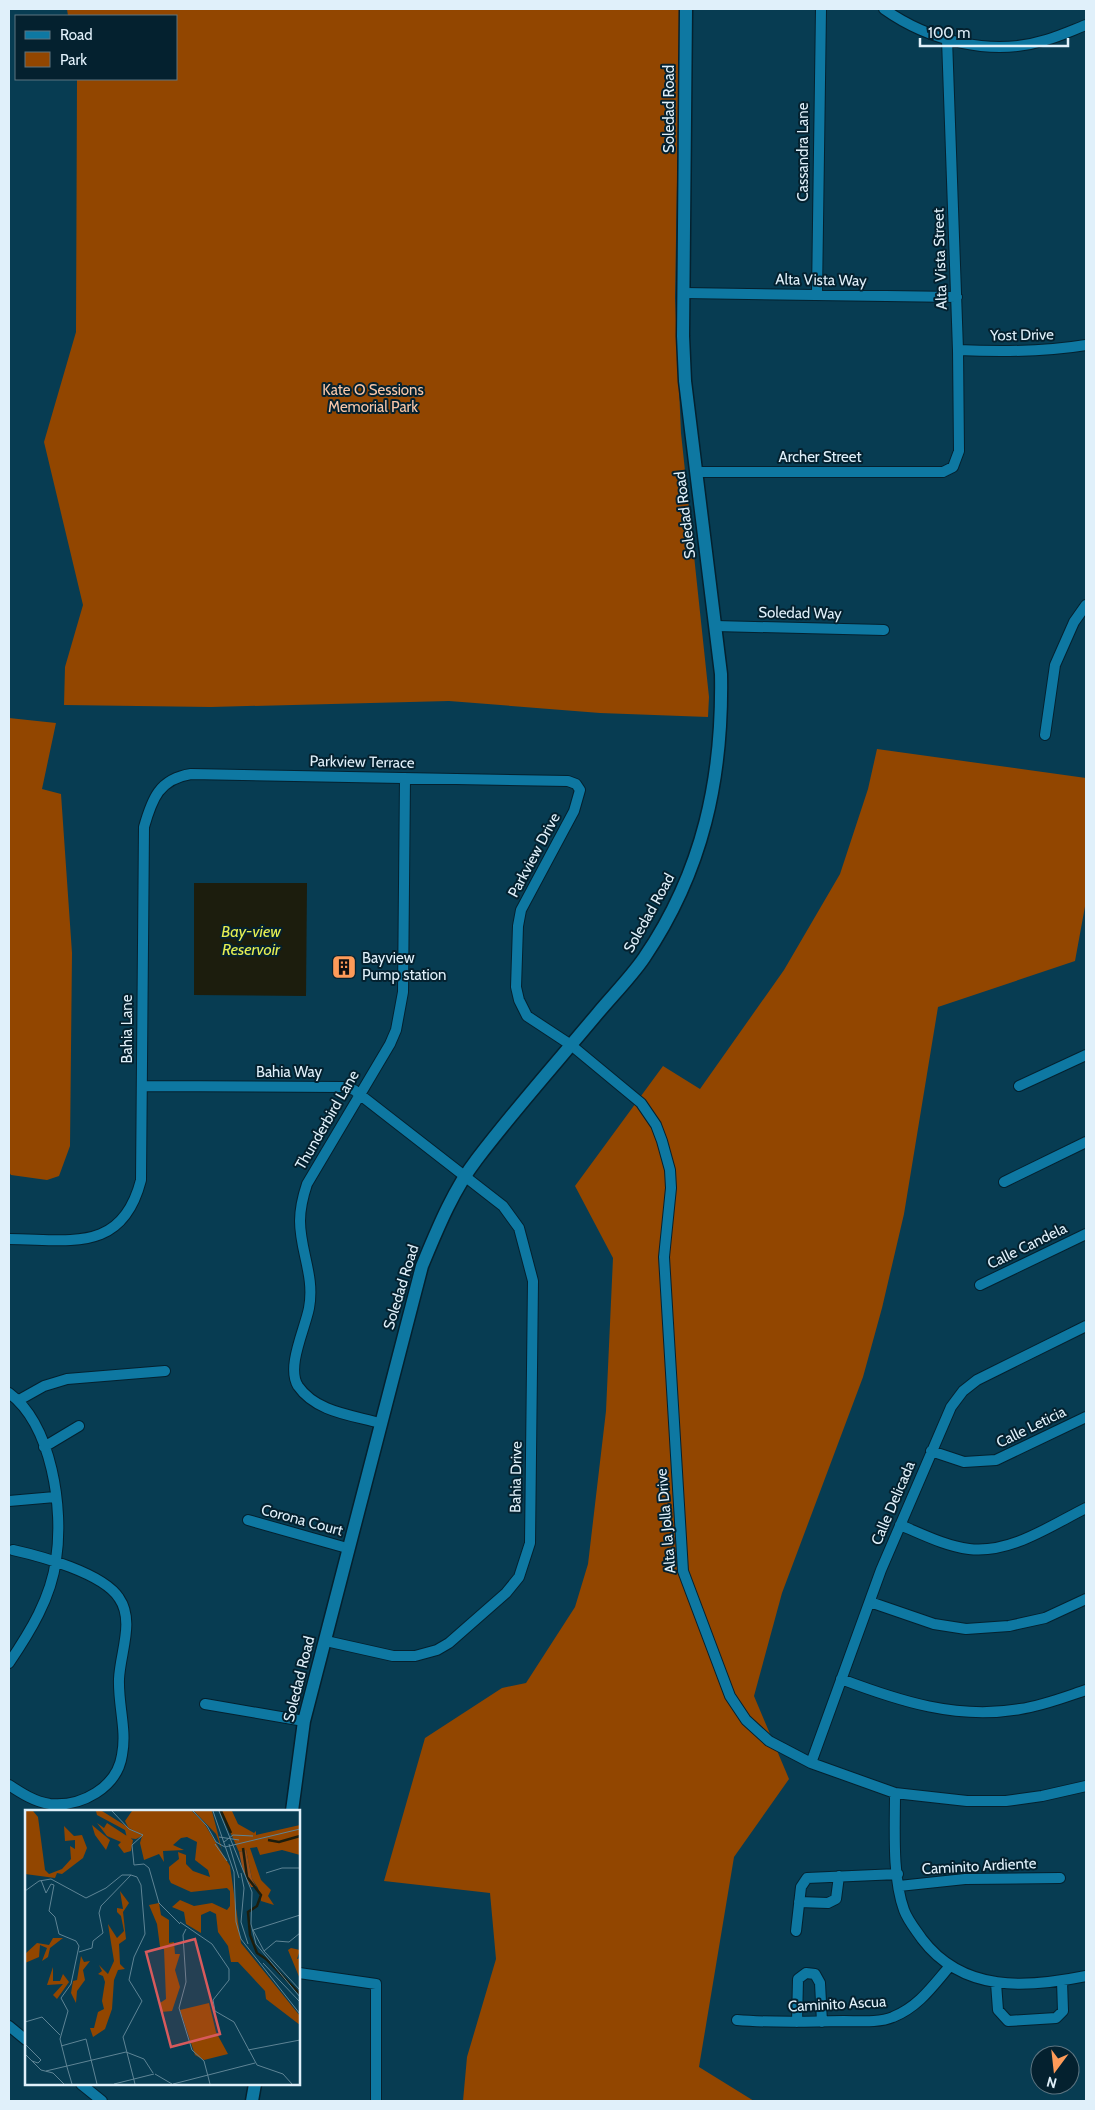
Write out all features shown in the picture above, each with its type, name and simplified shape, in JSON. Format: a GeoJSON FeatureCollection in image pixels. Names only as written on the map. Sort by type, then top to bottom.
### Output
{"type":"FeatureCollection","features":[{"type":"Feature","properties":{"kind":"street","name":"Soledad Road"},"geometry":{"type":"LineString","coordinates":[[292,1810],[304,1722],[326,1641],[347,1548],[422,1266],[442,1220],[476,1160],[644,959],[676,903],[690,870],[712,803],[718,761],[721,691],[715,626],[685,381],[686,9]]}},
{"type":"Feature","properties":{"kind":"street","name":"Cassandra Lane"},"geometry":{"type":"LineString","coordinates":[[817,295],[821,9]]}},
{"type":"Feature","properties":{"kind":"street"},"geometry":{"type":"LineString","coordinates":[[884,9],[919,30],[947,39],[989,46],[1020,46],[1046,41],[1086,26]]}},
{"type":"Feature","properties":{"kind":"street","name":"Alta Vista Street"},"geometry":{"type":"LineString","coordinates":[[943,472],[953,467],[959,451],[957,297],[947,39]]}},
{"type":"Feature","properties":{"kind":"street","name":"Alta Vista Way"},"geometry":{"type":"LineString","coordinates":[[684,293],[957,297]]}},
{"type":"Feature","properties":{"kind":"street","name":"Yost Drive"},"geometry":{"type":"LineString","coordinates":[[958,350],[1003,352],[1063,349],[1086,345]]}},
{"type":"Feature","properties":{"kind":"street","name":"Archer Street"},"geometry":{"type":"LineString","coordinates":[[697,472],[943,472]]}},
{"type":"Feature","properties":{"kind":"street"},"geometry":{"type":"LineString","coordinates":[[1045,735],[1055,665],[1074,622],[1086,605]]}},
{"type":"Feature","properties":{"kind":"street","name":"Soledad Way"},"geometry":{"type":"LineString","coordinates":[[715,626],[884,630]]}},
{"type":"Feature","properties":{"kind":"street","name":"Parkview Terrace"},"geometry":{"type":"LineString","coordinates":[[160,788],[179,776],[191,774],[568,782]]}},
{"type":"Feature","properties":{"kind":"street","name":"Thunderbird Lane"},"geometry":{"type":"LineString","coordinates":[[380,1423],[316,1405],[307,1398],[296,1384],[294,1366],[309,1307],[310,1271],[300,1223],[301,1203],[307,1184],[396,1030],[403,992],[405,778]]}},
{"type":"Feature","properties":{"kind":"street","name":"Parkview Drive"},"geometry":{"type":"LineString","coordinates":[[568,782],[576,784],[580,790],[574,811],[521,910],[518,926],[516,987],[519,1000],[527,1016],[571,1045]]}},
{"type":"Feature","properties":{"kind":"street","name":"Bahia Lane"},"geometry":{"type":"LineString","coordinates":[[9,1239],[88,1240],[104,1234],[120,1224],[136,1200],[141,1180],[143,834],[152,801],[160,788]]}},
{"type":"Feature","properties":{"kind":"street","name":"Alta la Jolla Drive"},"geometry":{"type":"LineString","coordinates":[[571,1045],[641,1103],[656,1125],[670,1170],[671,1188],[664,1257],[683,1571],[730,1696],[746,1720],[769,1741],[811,1763],[895,1793],[967,1801],[1006,1801],[1042,1796],[1086,1786]]}},
{"type":"Feature","properties":{"kind":"street"},"geometry":{"type":"LineString","coordinates":[[1019,1086],[1086,1055]]}},
{"type":"Feature","properties":{"kind":"street","name":"Bahia Way"},"geometry":{"type":"LineString","coordinates":[[142,1086],[343,1087],[354,1090],[467,1175]]}},
{"type":"Feature","properties":{"kind":"street"},"geometry":{"type":"LineString","coordinates":[[1004,1182],[1086,1142]]}},
{"type":"Feature","properties":{"kind":"street","name":"Bahia Drive"},"geometry":{"type":"LineString","coordinates":[[326,1641],[392,1656],[416,1656],[437,1650],[449,1643],[471,1624],[506,1593],[520,1577],[530,1543],[533,1281],[519,1228],[503,1206],[467,1175]]}},
{"type":"Feature","properties":{"kind":"street","name":"Calle Candela"},"geometry":{"type":"LineString","coordinates":[[980,1286],[1086,1234]]}},
{"type":"Feature","properties":{"kind":"street","name":"Calle Delicada"},"geometry":{"type":"LineString","coordinates":[[811,1763],[900,1525],[950,1407],[970,1385],[1086,1326]]}},
{"type":"Feature","properties":{"kind":"street"},"geometry":{"type":"LineString","coordinates":[[19,1400],[44,1386],[67,1379],[164,1371]]}},
{"type":"Feature","properties":{"kind":"street"},"geometry":{"type":"LineString","coordinates":[[9,1393],[19,1400],[29,1412],[44,1446],[56,1497],[58,1522],[56,1560],[37,1617],[9,1663]]}},
{"type":"Feature","properties":{"kind":"street","name":"Calle Leticia"},"geometry":{"type":"LineString","coordinates":[[931,1451],[964,1462],[996,1460],[1086,1417]]}},
{"type":"Feature","properties":{"kind":"street"},"geometry":{"type":"LineString","coordinates":[[44,1446],[79,1426]]}},
{"type":"Feature","properties":{"kind":"street"},"geometry":{"type":"LineString","coordinates":[[9,1501],[56,1497]]}},
{"type":"Feature","properties":{"kind":"street"},"geometry":{"type":"LineString","coordinates":[[900,1525],[958,1547],[990,1549],[1011,1544],[1086,1508]]}},
{"type":"Feature","properties":{"kind":"street","name":"Corona Court"},"geometry":{"type":"LineString","coordinates":[[248,1520],[347,1548]]}},
{"type":"Feature","properties":{"kind":"street"},"geometry":{"type":"LineString","coordinates":[[9,1785],[28,1797],[49,1804],[68,1804],[94,1794],[112,1779],[122,1758],[124,1728],[119,1678],[126,1624],[125,1609],[118,1596],[105,1585],[56,1560],[13,1550]]}},
{"type":"Feature","properties":{"kind":"street"},"geometry":{"type":"LineString","coordinates":[[870,1602],[934,1624],[966,1629],[1009,1626],[1045,1618],[1086,1599]]}},
{"type":"Feature","properties":{"kind":"street"},"geometry":{"type":"LineString","coordinates":[[841,1679],[916,1705],[934,1709],[984,1712],[1020,1709],[1086,1690]]}},
{"type":"Feature","properties":{"kind":"street"},"geometry":{"type":"LineString","coordinates":[[205,1704],[304,1722]]}},
{"type":"Feature","properties":{"kind":"street"},"geometry":{"type":"LineString","coordinates":[[895,1793],[898,1874],[904,1909],[914,1928],[927,1945],[949,1967],[979,1979],[996,1983],[1048,1984],[1086,1976]]}},
{"type":"Feature","properties":{"kind":"street"},"geometry":{"type":"LineString","coordinates":[[796,1931],[801,1888],[807,1878],[898,1874]]}},
{"type":"Feature","properties":{"kind":"street"},"geometry":{"type":"LineString","coordinates":[[799,1902],[828,1903],[836,1899],[839,1876]]}},
{"type":"Feature","properties":{"kind":"street","name":"Caminito Ardiente"},"geometry":{"type":"LineString","coordinates":[[899,1886],[965,1879],[1060,1878]]}},
{"type":"Feature","properties":{"kind":"street","name":"Caminito Ascua"},"geometry":{"type":"LineString","coordinates":[[737,2020],[822,2022],[891,2018],[909,2009],[924,1998],[949,1967]]}},
{"type":"Feature","properties":{"kind":"street"},"geometry":{"type":"LineString","coordinates":[[300,1973],[376,1984],[376,2101]]}},
{"type":"Feature","properties":{"kind":"street"},"geometry":{"type":"LineString","coordinates":[[797,2022],[798,1979],[806,1973],[815,1974],[820,1983],[822,2022]]}},
{"type":"Feature","properties":{"kind":"street"},"geometry":{"type":"LineString","coordinates":[[996,1983],[998,2010],[1008,2021],[1056,2018],[1063,2011],[1062,1981]]}},
{"type":"Feature","properties":{"kind":"street"},"geometry":{"type":"LineString","coordinates":[[9,2026],[25,2039]]}},
{"type":"Feature","properties":{"kind":"street"},"geometry":{"type":"LineString","coordinates":[[82,2085],[102,2101]]}},
{"type":"Feature","properties":{"kind":"street"},"geometry":{"type":"LineString","coordinates":[[252,2101],[255,2085]]}},
{"type":"Feature","properties":{"kind":"green space","name":"Kate O Sessions Memorial Park"},"geometry":{"type":"Polygon","coordinates":[[[67,9],[680,9],[675,298],[681,433],[709,697],[708,717],[600,713],[449,701],[211,707],[64,705],[65,667],[83,605],[44,442],[76,332],[77,80],[178,80],[178,15],[68,15],[67,9]]]}},
{"type":"Feature","properties":{"kind":"green space"},"geometry":{"type":"Polygon","coordinates":[[[9,718],[56,723],[42,789],[61,794],[72,953],[70,1146],[59,1176],[47,1180],[11,1175],[9,1172],[9,718]]]}},
{"type":"Feature","properties":{"kind":"green space"},"geometry":{"type":"Polygon","coordinates":[[[877,749],[1086,778],[1086,901],[1075,961],[938,1007],[904,1214],[882,1308],[863,1377],[782,1593],[754,1696],[789,1779],[734,1857],[699,2067],[754,2101],[463,2101],[467,2057],[496,1959],[490,1893],[384,1881],[425,1738],[502,1688],[526,1683],[575,1607],[588,1564],[606,1411],[613,1258],[575,1186],[663,1066],[700,1089],[784,970],[840,874],[868,789],[877,749]]]}},
{"type":"Feature","properties":{"kind":"water","name":"Bay-view Reservoir"},"geometry":{"type":"Polygon","coordinates":[[[194,883],[307,883],[306,996],[194,995],[194,883]]]}},
{"type":"Feature","properties":{"kind":"place","name":"Bayview Pump station"},"geometry":{"type":"Point","coordinates":[344,967]}}]}
